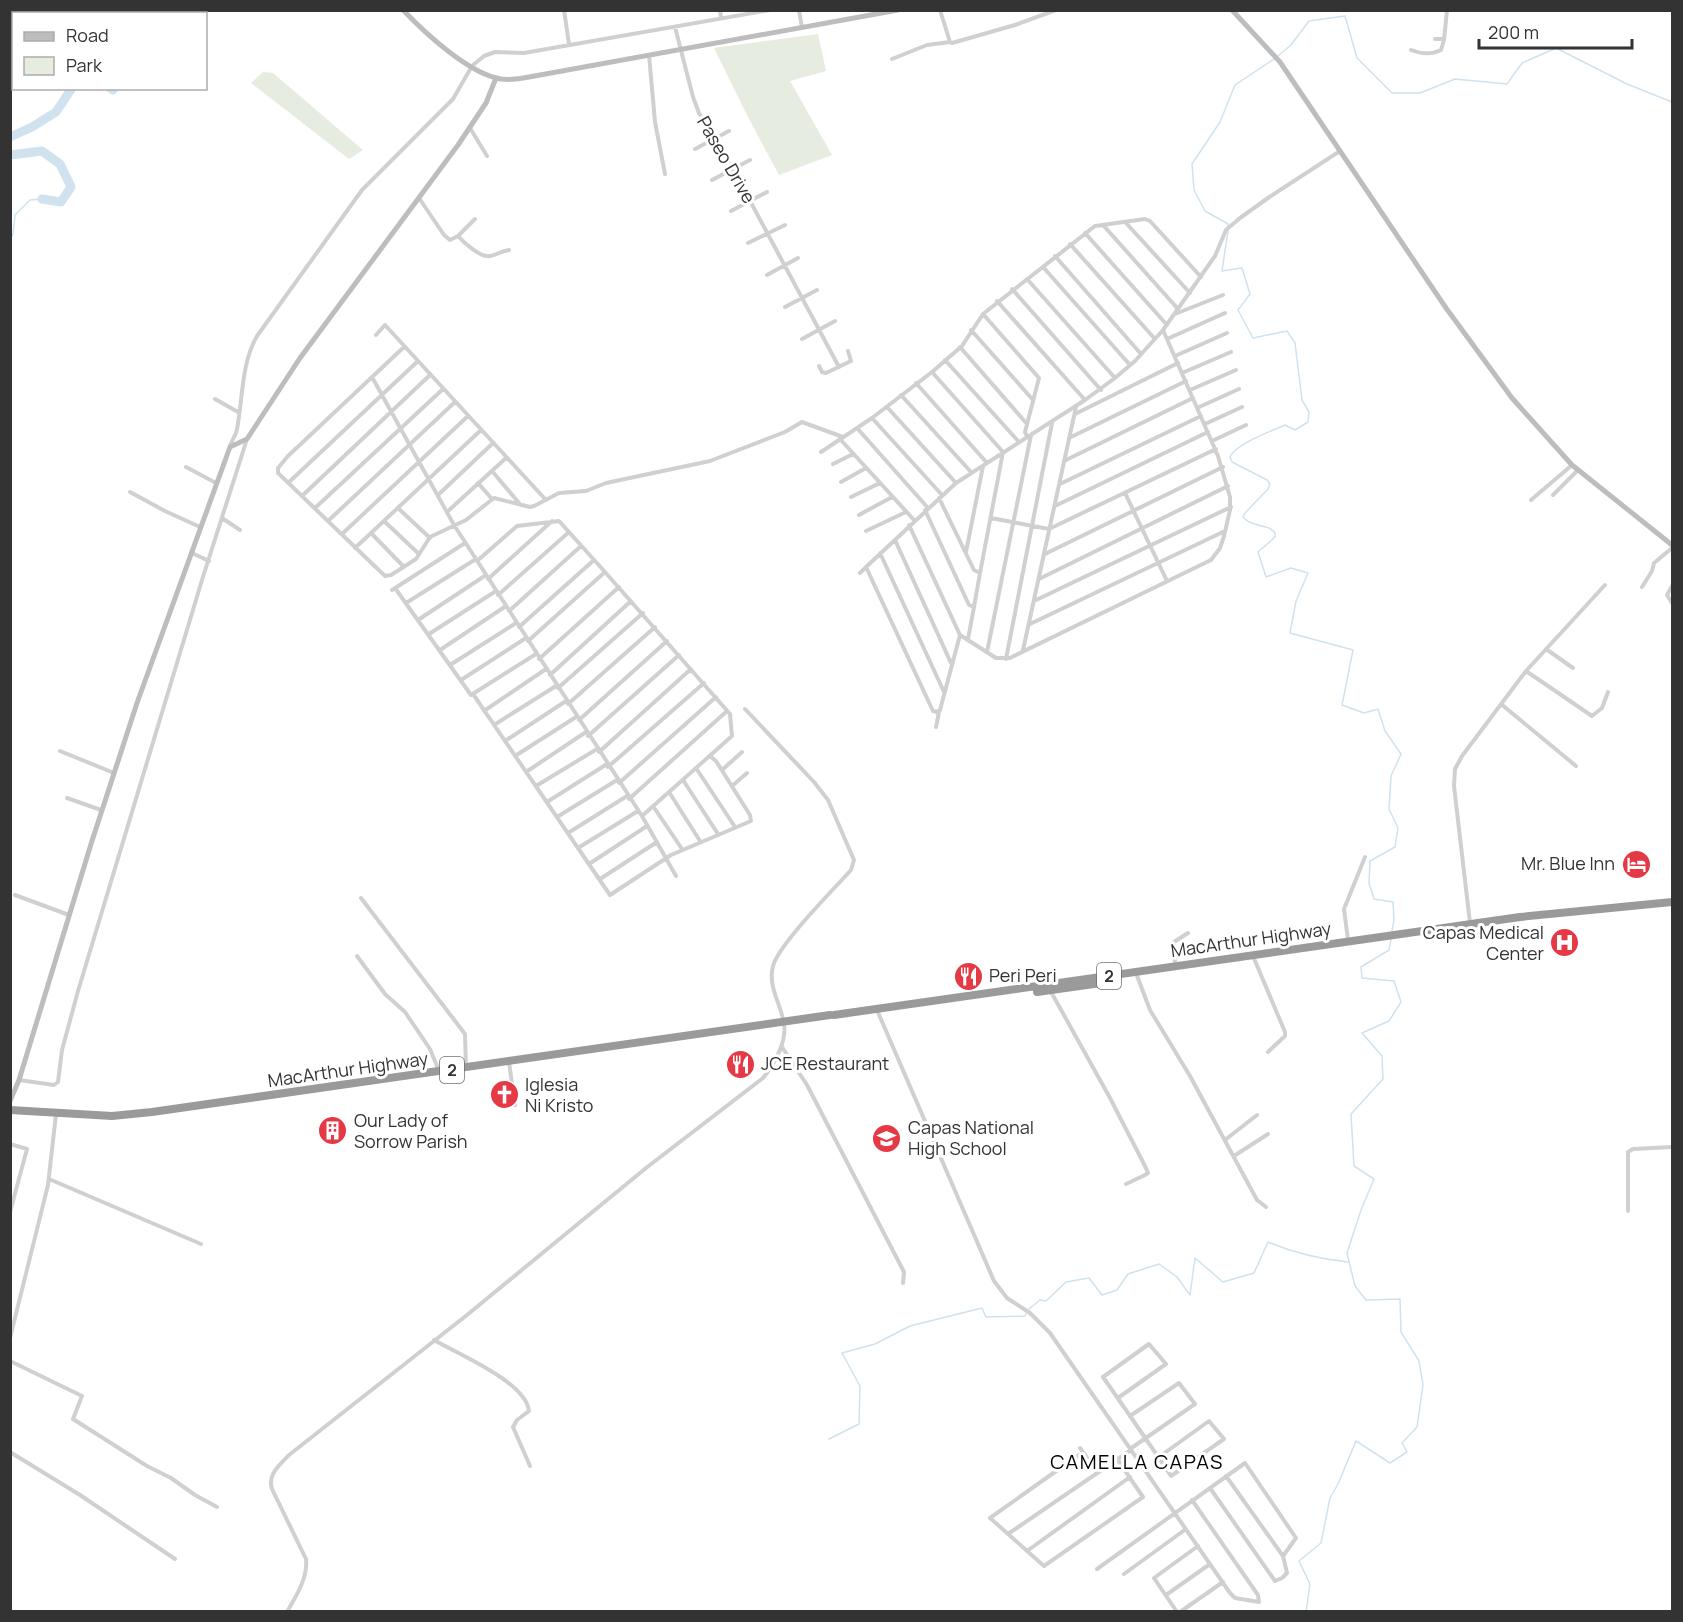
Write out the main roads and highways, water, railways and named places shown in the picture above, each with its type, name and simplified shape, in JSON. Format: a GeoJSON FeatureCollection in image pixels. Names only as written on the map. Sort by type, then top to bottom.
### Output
{"type":"FeatureCollection","features":[{"type":"Feature","properties":{"kind":"highway","name":"MacArthur Highway"},"geometry":{"type":"LineString","coordinates":[[10,1110],[112,1116],[152,1112],[1402,933],[1578,910],[1672,902]]}},
{"type":"Feature","properties":{"kind":"highway"},"geometry":{"type":"LineString","coordinates":[[1009,991],[1029,993],[1101,983],[1116,975]]}},
{"type":"Feature","properties":{"kind":"waterway"},"geometry":{"type":"LineString","coordinates":[[1278,56],[1291,45],[1309,21],[1345,16],[1357,58],[1392,93],[1420,93],[1455,79],[1507,84],[1522,63],[1556,48],[1627,84],[1672,102]]}},
{"type":"Feature","properties":{"kind":"waterway"},"geometry":{"type":"LineString","coordinates":[[1228,227],[1228,224],[1205,211],[1194,190],[1192,164],[1220,122],[1235,85],[1274,59]]}},
{"type":"Feature","properties":{"kind":"waterway"},"geometry":{"type":"LineString","coordinates":[[10,137],[56,112],[71,90]]}},
{"type":"Feature","properties":{"kind":"waterway"},"geometry":{"type":"LineString","coordinates":[[10,155],[42,151],[60,164],[71,187],[61,202],[42,199]]}},
{"type":"Feature","properties":{"kind":"waterway"},"geometry":{"type":"LineString","coordinates":[[10,240],[15,215],[30,200],[42,199]]}},
{"type":"Feature","properties":{"kind":"waterway"},"geometry":{"type":"LineString","coordinates":[[1228,231],[1222,271],[1242,268],[1250,294],[1238,310],[1253,338],[1287,331],[1295,343],[1302,400],[1309,412],[1308,422],[1295,430],[1285,425],[1263,434],[1233,452],[1230,457],[1232,462],[1267,480],[1270,484],[1243,517],[1275,533],[1275,537],[1258,552],[1266,577],[1291,568],[1308,573],[1296,601],[1290,633],[1353,650],[1342,705],[1364,713],[1378,709],[1385,731],[1401,754],[1391,776],[1389,809],[1398,828],[1395,847],[1370,861],[1369,883],[1374,899],[1393,902],[1392,931]]}},
{"type":"Feature","properties":{"kind":"waterway"},"geometry":{"type":"LineString","coordinates":[[1306,1612],[1310,1584],[1299,1561],[1321,1543],[1330,1498],[1356,1441],[1390,1463],[1407,1452],[1402,1443],[1417,1427],[1423,1385],[1419,1361],[1401,1332],[1400,1299],[1366,1300],[1355,1286],[1347,1253],[1374,1179],[1354,1166],[1351,1114],[1383,1079],[1382,1056],[1362,1033],[1389,1021],[1401,1002],[1394,981],[1362,978],[1361,967],[1389,950],[1391,939]]}},
{"type":"Feature","properties":{"kind":"waterway"},"geometry":{"type":"LineString","coordinates":[[1029,1309],[1040,1300],[1046,1301],[1066,1282],[1089,1278],[1102,1295],[1117,1290],[1128,1274],[1159,1264],[1177,1277],[1190,1295],[1195,1258],[1223,1282],[1254,1273],[1268,1242],[1307,1255],[1348,1262]]}},
{"type":"Feature","properties":{"kind":"waterway"},"geometry":{"type":"LineString","coordinates":[[829,1439],[859,1424],[860,1386],[842,1353],[875,1344],[910,1326],[982,1308],[986,1317],[1025,1316],[1026,1313]]}},
{"type":"Feature","properties":{"kind":"place","name":"Mr. Blue Inn"},"geometry":{"type":"Point","coordinates":[1636,864]}},
{"type":"Feature","properties":{"kind":"place","name":"Capas Medical Center"},"geometry":{"type":"Point","coordinates":[1565,943]}},
{"type":"Feature","properties":{"kind":"place","name":"Peri Peri"},"geometry":{"type":"Point","coordinates":[968,976]}},
{"type":"Feature","properties":{"kind":"place","name":"JCE Restaurant"},"geometry":{"type":"Point","coordinates":[740,1064]}},
{"type":"Feature","properties":{"kind":"place","name":"Iglesia Ni Kristo"},"geometry":{"type":"Point","coordinates":[504,1095]}},
{"type":"Feature","properties":{"kind":"place","name":"Our Lady of Sorrow Parish"},"geometry":{"type":"Point","coordinates":[333,1131]}},
{"type":"Feature","properties":{"kind":"place","name":"Capas National High School"},"geometry":{"type":"Point","coordinates":[887,1138]}},
{"type":"Feature","properties":{"kind":"district","name":"CAMELLA CAPAS"},"geometry":{"type":"Point","coordinates":[1137,1462]}}]}
